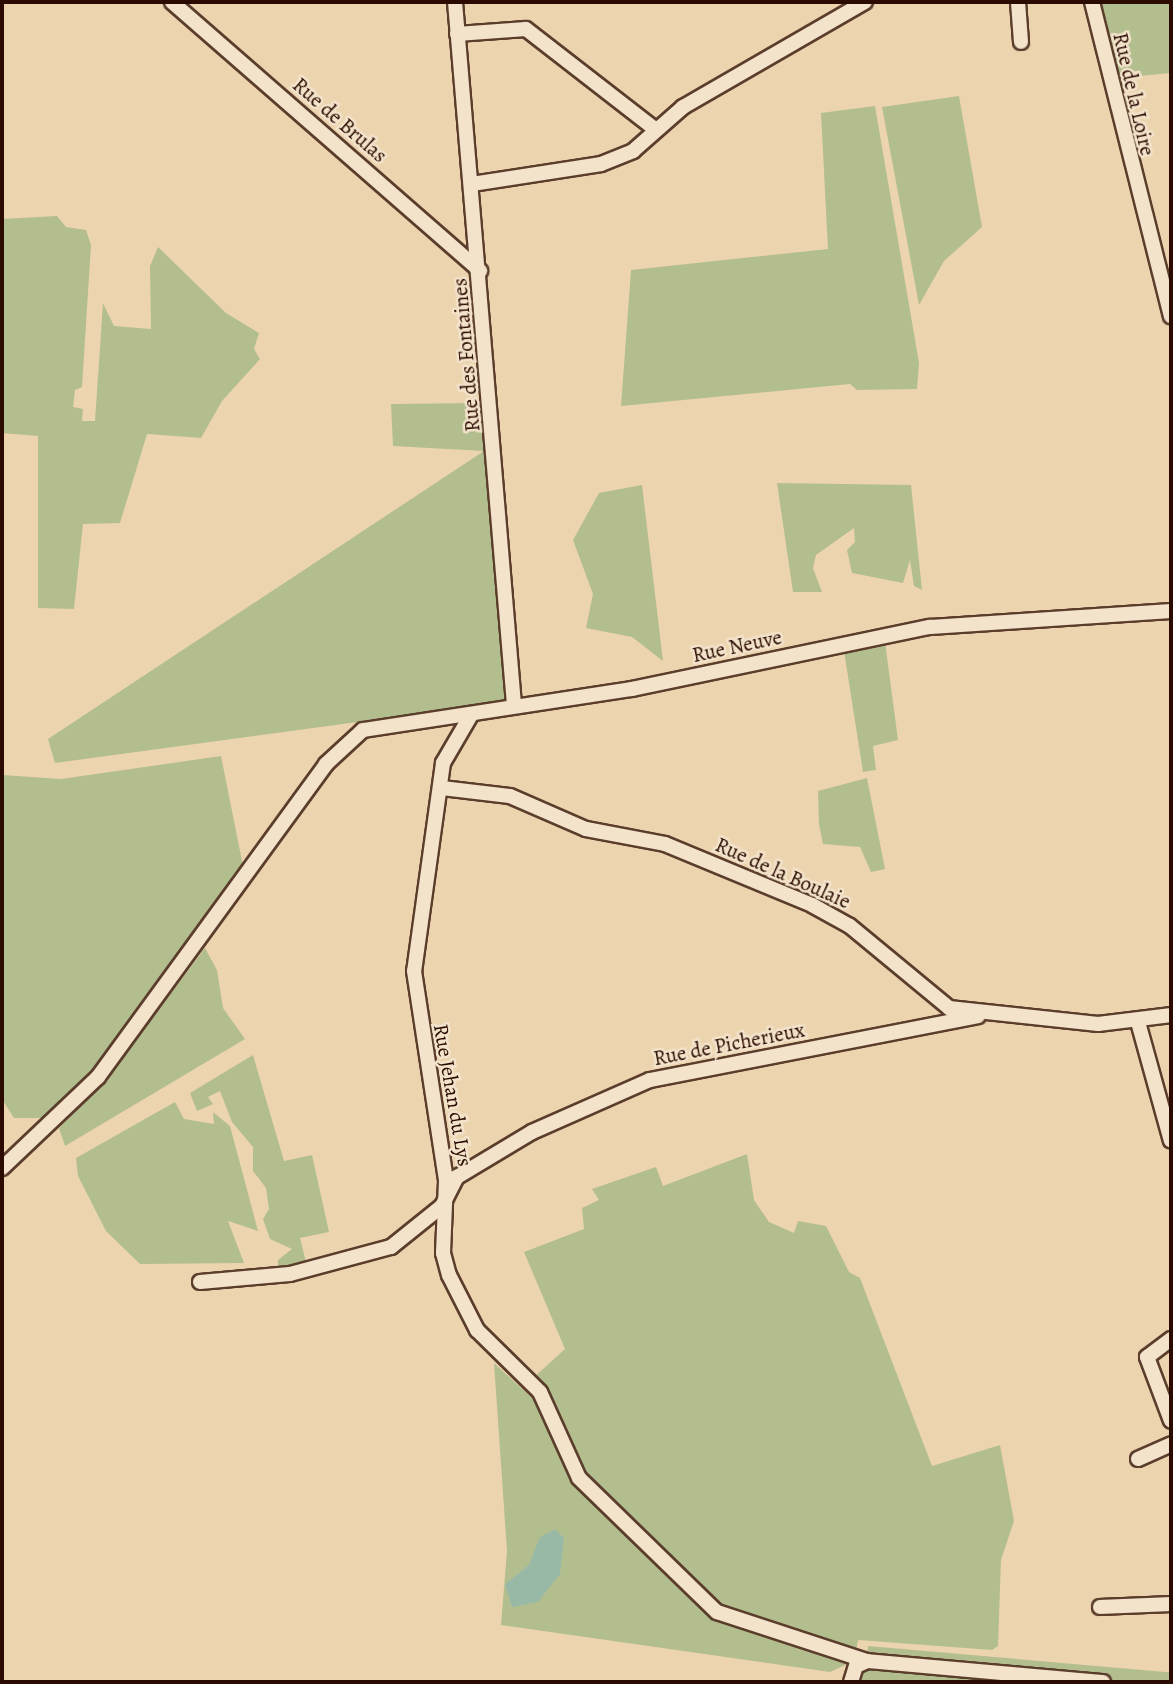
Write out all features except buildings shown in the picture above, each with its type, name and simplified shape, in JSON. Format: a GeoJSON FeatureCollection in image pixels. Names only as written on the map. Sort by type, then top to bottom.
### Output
{"type":"FeatureCollection","features":[{"type":"Feature","properties":{"kind":"street","name":"Rue de Brulas"},"geometry":{"type":"LineString","coordinates":[[172,2],[480,271]]}},
{"type":"Feature","properties":{"kind":"street","name":"Rue des Fontaines"},"geometry":{"type":"LineString","coordinates":[[455,2],[480,271],[514,705]]}},
{"type":"Feature","properties":{"kind":"street"},"geometry":{"type":"LineString","coordinates":[[472,184],[601,164],[633,151],[655,129],[865,2]]}},
{"type":"Feature","properties":{"kind":"street"},"geometry":{"type":"LineString","coordinates":[[1018,2],[1021,42]]}},
{"type":"Feature","properties":{"kind":"street","name":"Rue de la Loire"},"geometry":{"type":"LineString","coordinates":[[1092,2],[1135,193],[1171,316]]}},
{"type":"Feature","properties":{"kind":"street"},"geometry":{"type":"LineString","coordinates":[[457,34],[526,29],[655,129]]}},
{"type":"Feature","properties":{"kind":"street","name":"Rue Neuve"},"geometry":{"type":"LineString","coordinates":[[2,1168],[41,1134],[98,1077],[195,951],[326,764],[363,730],[681,680],[930,627],[1171,611]]}},
{"type":"Feature","properties":{"kind":"street","name":"Rue Jehan du Lys"},"geometry":{"type":"LineString","coordinates":[[471,715],[449,746],[414,971],[446,1181],[442,1206],[449,1275],[477,1331],[540,1392],[579,1478],[717,1612],[867,1661],[1103,1682]]}},
{"type":"Feature","properties":{"kind":"street","name":"Rue de la Boulaie"},"geometry":{"type":"LineString","coordinates":[[442,788],[510,796],[586,829],[665,844],[812,905],[850,926],[945,1005],[978,1016],[1138,1022],[1171,1015]]}},
{"type":"Feature","properties":{"kind":"street"},"geometry":{"type":"LineString","coordinates":[[940,1027],[945,1005]]}},
{"type":"Feature","properties":{"kind":"street","name":"Rue de Picherieux"},"geometry":{"type":"LineString","coordinates":[[442,1206],[457,1177],[613,1093],[697,1068],[940,1027],[978,1016]]}},
{"type":"Feature","properties":{"kind":"street"},"geometry":{"type":"LineString","coordinates":[[1138,1022],[1171,1141]]}},
{"type":"Feature","properties":{"kind":"street"},"geometry":{"type":"LineString","coordinates":[[200,1282],[290,1274],[391,1247],[442,1206]]}},
{"type":"Feature","properties":{"kind":"street"},"geometry":{"type":"LineString","coordinates":[[1171,1339],[1147,1357],[1171,1421]]}},
{"type":"Feature","properties":{"kind":"street"},"geometry":{"type":"LineString","coordinates":[[1138,1459],[1171,1444]]}},
{"type":"Feature","properties":{"kind":"street"},"geometry":{"type":"LineString","coordinates":[[1100,1606],[1171,1604]]}},
{"type":"Feature","properties":{"kind":"street"},"geometry":{"type":"LineString","coordinates":[[851,1682],[856,1666],[867,1661]]}},
{"type":"Feature","properties":{"kind":"shaded area"},"geometry":{"type":"Polygon","coordinates":[[[1100,2],[1171,2],[1171,73],[1119,78],[1100,2]]]}},
{"type":"Feature","properties":{"kind":"shaded area"},"geometry":{"type":"Polygon","coordinates":[[[959,96],[982,227],[944,261],[919,305],[882,107],[959,96]]]}},
{"type":"Feature","properties":{"kind":"shaded area"},"geometry":{"type":"Polygon","coordinates":[[[875,106],[919,363],[917,389],[857,390],[850,384],[621,406],[631,270],[828,249],[821,113],[875,106]]]}},
{"type":"Feature","properties":{"kind":"shaded area"},"geometry":{"type":"Polygon","coordinates":[[[57,216],[66,227],[86,230],[91,245],[82,387],[75,390],[73,407],[83,409],[82,421],[95,421],[103,303],[114,326],[151,329],[150,266],[158,247],[226,313],[259,333],[254,349],[260,359],[222,401],[201,438],[147,434],[120,523],[83,524],[74,609],[38,608],[38,436],[2,433],[2,219],[57,216]]]}},
{"type":"Feature","properties":{"kind":"shaded area"},"geometry":{"type":"Polygon","coordinates":[[[478,403],[485,450],[506,702],[55,763],[48,739],[484,451],[393,446],[391,404],[478,403]]]}},
{"type":"Feature","properties":{"kind":"shaded area"},"geometry":{"type":"Polygon","coordinates":[[[777,483],[911,485],[922,590],[914,586],[910,560],[903,583],[852,573],[847,550],[855,542],[854,528],[816,555],[813,568],[822,592],[793,592],[777,483]]]}},
{"type":"Feature","properties":{"kind":"shaded area"},"geometry":{"type":"Polygon","coordinates":[[[642,485],[663,661],[632,637],[586,628],[593,594],[573,540],[599,493],[642,485]]]}},
{"type":"Feature","properties":{"kind":"shaded area"},"geometry":{"type":"Polygon","coordinates":[[[885,642],[898,740],[873,746],[876,770],[863,772],[844,651],[885,642]]]}},
{"type":"Feature","properties":{"kind":"shaded area"},"geometry":{"type":"Polygon","coordinates":[[[221,756],[243,866],[109,1055],[45,1118],[14,1118],[2,1099],[2,775],[61,779],[221,756]]]}},
{"type":"Feature","properties":{"kind":"shaded area"},"geometry":{"type":"Polygon","coordinates":[[[867,778],[885,869],[871,872],[860,847],[823,844],[819,824],[818,791],[867,778]]]}},
{"type":"Feature","properties":{"kind":"shaded area"},"geometry":{"type":"Polygon","coordinates":[[[205,948],[217,970],[223,1008],[245,1039],[65,1146],[59,1128],[112,1072],[205,948]]]}},
{"type":"Feature","properties":{"kind":"shaded area"},"geometry":{"type":"Polygon","coordinates":[[[253,1055],[284,1161],[312,1155],[329,1232],[300,1238],[306,1262],[278,1269],[278,1260],[292,1249],[270,1239],[263,1219],[269,1209],[266,1188],[253,1171],[253,1147],[232,1122],[220,1091],[208,1097],[213,1104],[197,1111],[190,1093],[253,1055]]]}},
{"type":"Feature","properties":{"kind":"shaded area"},"geometry":{"type":"Polygon","coordinates":[[[175,1102],[184,1119],[214,1124],[213,1112],[230,1126],[258,1231],[228,1221],[244,1263],[140,1264],[106,1231],[78,1176],[76,1158],[175,1102]]]}},
{"type":"Feature","properties":{"kind":"shaded area"},"geometry":{"type":"Polygon","coordinates":[[[747,1154],[754,1200],[769,1222],[794,1233],[798,1221],[826,1226],[849,1272],[860,1278],[932,1466],[1000,1445],[1014,1521],[1001,1560],[998,1646],[992,1650],[858,1640],[856,1651],[721,1611],[587,1483],[532,1379],[565,1349],[524,1252],[584,1229],[582,1208],[599,1200],[592,1189],[656,1167],[663,1186],[747,1154]]]}},
{"type":"Feature","properties":{"kind":"shaded area"},"geometry":{"type":"Polygon","coordinates":[[[494,1363],[543,1408],[575,1478],[716,1617],[852,1662],[830,1672],[501,1625],[507,1551],[494,1363]]]}},
{"type":"Feature","properties":{"kind":"shaded area"},"geometry":{"type":"Polygon","coordinates":[[[555,1529],[564,1538],[560,1574],[538,1602],[512,1607],[505,1584],[529,1565],[540,1537],[555,1529]]]}},
{"type":"Feature","properties":{"kind":"shaded area"},"geometry":{"type":"Polygon","coordinates":[[[868,1646],[1171,1672],[1170,1682],[1130,1682],[867,1659],[868,1646]]]}},
{"type":"Feature","properties":{"kind":"shaded area"},"geometry":{"type":"Polygon","coordinates":[[[872,1667],[1061,1682],[856,1682],[860,1671],[872,1667]]]}}]}
